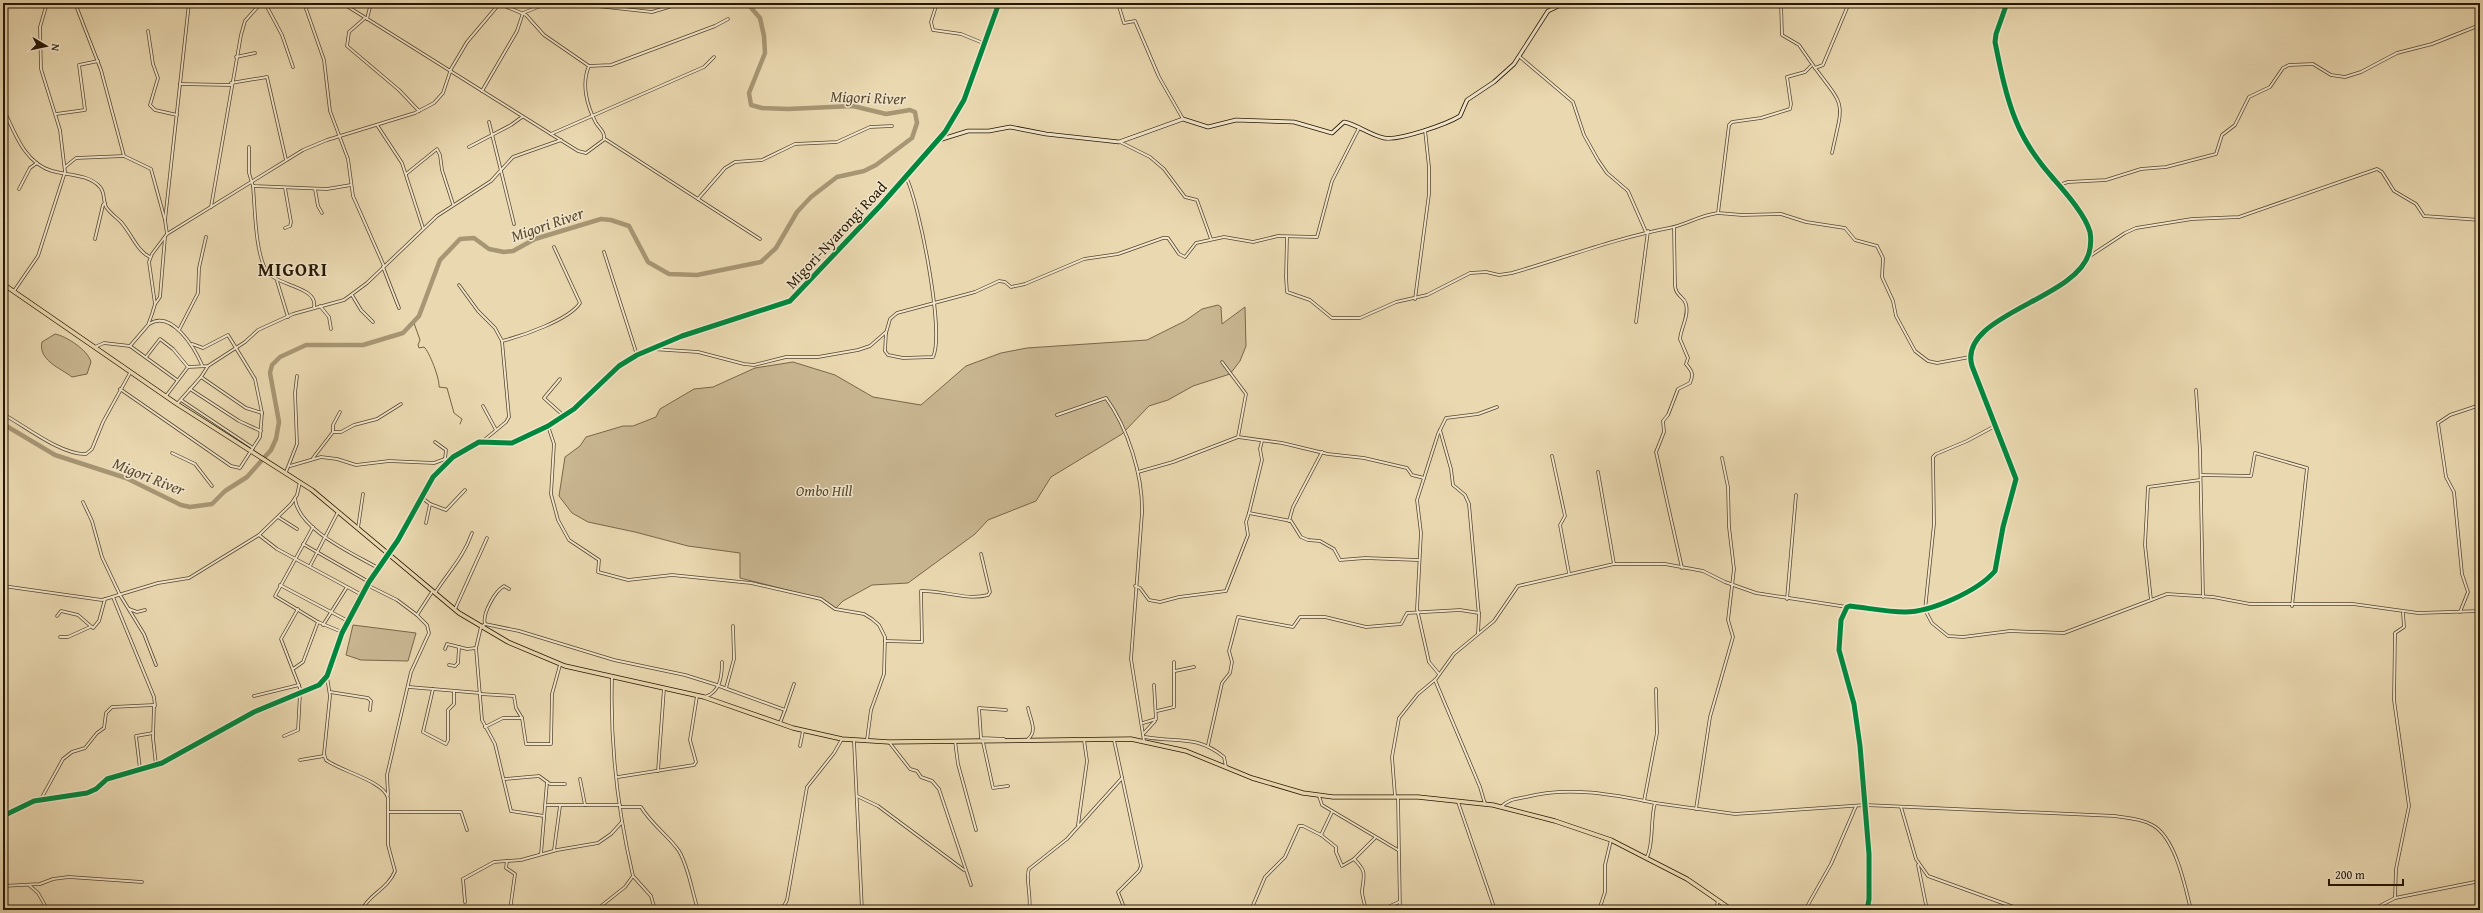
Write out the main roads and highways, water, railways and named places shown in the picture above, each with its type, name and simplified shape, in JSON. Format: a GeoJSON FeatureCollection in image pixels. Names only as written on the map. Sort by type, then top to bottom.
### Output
{"type":"FeatureCollection","features":[{"type":"Feature","properties":{"kind":"highway"},"geometry":{"type":"LineString","coordinates":[[3,284],[177,404],[252,449],[258,456],[300,482],[338,511],[454,610],[513,645],[561,664],[612,678],[704,697],[803,731],[854,741],[955,742],[983,740],[1144,739],[1186,751],[1280,788],[1319,796],[1397,796],[1458,800],[1501,807],[1555,821],[1611,840],[1647,857],[1687,879],[1732,910]]}},
{"type":"Feature","properties":{"kind":"waterway","name":"Migori River"},"geometry":{"type":"LineString","coordinates":[[3,424],[55,455],[126,478],[181,505],[190,507],[212,504],[225,491],[247,477],[271,450],[276,439],[279,422],[270,373],[272,365],[280,357],[306,345],[363,345],[403,333],[419,316],[440,260],[460,239],[474,238],[489,249],[504,252],[513,251],[535,239],[601,219],[611,220],[629,226],[648,262],[669,274],[697,275],[761,262],[776,248],[797,212],[811,197],[837,177],[864,171],[876,165],[912,138],[917,123],[915,112],[910,110],[886,114],[853,106],[788,109],[762,108],[751,105],[749,93],[765,53],[764,36],[760,18],[747,3]]}},
{"type":"Feature","properties":{"kind":"waterway"},"geometry":{"type":"LineString","coordinates":[[414,323],[420,340],[418,345],[419,348],[424,347],[429,354],[436,372],[439,387],[447,388],[454,413],[462,419],[460,424]]}},
{"type":"Feature","properties":{"kind":"district","name":"MIGORI"},"geometry":{"type":"Point","coordinates":[293,269]}},
{"type":"Feature","properties":{"kind":"park label","name":"Ombo Hill"},"geometry":{"type":"Point","coordinates":[824,490]}}]}
